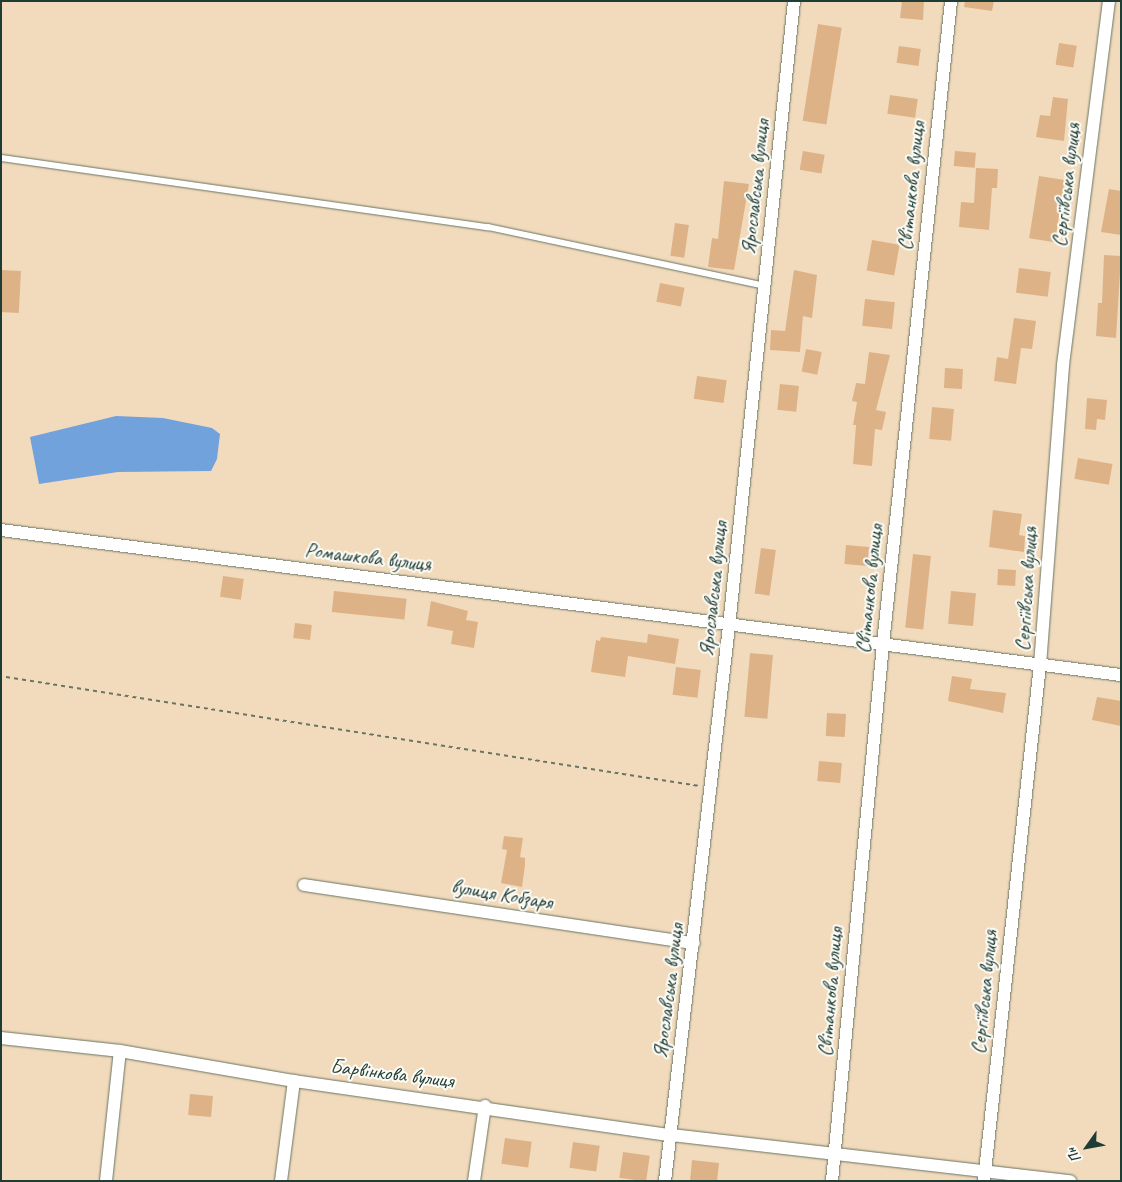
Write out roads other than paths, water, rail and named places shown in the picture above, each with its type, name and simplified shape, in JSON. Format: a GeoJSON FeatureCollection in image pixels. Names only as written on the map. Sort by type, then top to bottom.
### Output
{"type":"FeatureCollection","features":[{"type":"Feature","properties":{"kind":"street","name":"Ярославська вулиця"},"geometry":{"type":"LineString","coordinates":[[665,1181],[694,943],[729,626],[794,1]]}},
{"type":"Feature","properties":{"kind":"street","name":"Світанкова вулиця"},"geometry":{"type":"LineString","coordinates":[[832,1181],[883,644],[951,1]]}},
{"type":"Feature","properties":{"kind":"street","name":"Сергіївська вулиця"},"geometry":{"type":"LineString","coordinates":[[985,1176],[1040,665],[1063,366],[1109,1]]}},
{"type":"Feature","properties":{"kind":"street","name":"Ромашкова вулиця"},"geometry":{"type":"LineString","coordinates":[[1,530],[729,626],[1121,675]]}},
{"type":"Feature","properties":{"kind":"street","name":"вулиця Кобзаря"},"geometry":{"type":"LineString","coordinates":[[304,885],[694,943]]}},
{"type":"Feature","properties":{"kind":"street","name":"Барвінкова вулиця"},"geometry":{"type":"LineString","coordinates":[[1,1038],[120,1051],[294,1081],[485,1106],[671,1135],[985,1176],[1070,1181]]}},
{"type":"Feature","properties":{"kind":"street"},"geometry":{"type":"LineString","coordinates":[[106,1181],[120,1051]]}},
{"type":"Feature","properties":{"kind":"street"},"geometry":{"type":"LineString","coordinates":[[281,1181],[294,1081]]}},
{"type":"Feature","properties":{"kind":"street"},"geometry":{"type":"LineString","coordinates":[[474,1181],[485,1106]]}},
{"type":"Feature","properties":{"kind":"lane"},"geometry":{"type":"LineString","coordinates":[[1,158],[488,227],[765,286]]}},
{"type":"Feature","properties":{"kind":"water"},"geometry":{"type":"Polygon","coordinates":[[[116,416],[163,418],[212,428],[220,434],[217,459],[211,471],[118,472],[39,484],[30,437],[116,416]]]}}]}
